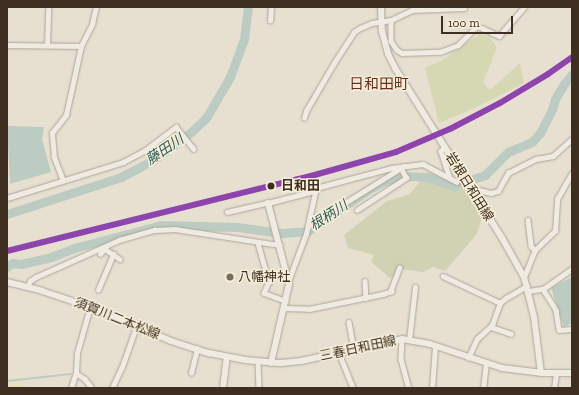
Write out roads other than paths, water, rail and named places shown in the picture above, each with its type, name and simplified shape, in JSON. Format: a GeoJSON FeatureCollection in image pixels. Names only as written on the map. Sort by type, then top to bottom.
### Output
{"type":"FeatureCollection","features":[{"type":"Feature","properties":{"kind":"main road","name":"岩根日和田線"},"geometry":{"type":"LineString","coordinates":[[381,7],[381,21],[388,54],[403,82],[502,238],[524,277],[534,317],[540,373]]}},
{"type":"Feature","properties":{"kind":"main road"},"geometry":{"type":"LineString","coordinates":[[268,204],[289,279],[285,308],[272,363]]}},
{"type":"Feature","properties":{"kind":"main road","name":"須賀川二本松線"},"geometry":{"type":"LineString","coordinates":[[7,282],[27,287],[90,308],[136,327],[197,349],[227,356]]}},
{"type":"Feature","properties":{"kind":"main road","name":"三春日和田線"},"geometry":{"type":"LineString","coordinates":[[227,356],[272,363],[301,361],[405,340],[435,346],[486,364],[510,370],[540,373]]}},
{"type":"Feature","properties":{"kind":"main road"},"geometry":{"type":"LineString","coordinates":[[223,388],[227,356]]}},
{"type":"Feature","properties":{"kind":"main road"},"geometry":{"type":"LineString","coordinates":[[540,373],[572,372]]}},
{"type":"Feature","properties":{"kind":"street"},"geometry":{"type":"LineString","coordinates":[[47,45],[48,7]]}},
{"type":"Feature","properties":{"kind":"street"},"geometry":{"type":"LineString","coordinates":[[63,181],[54,157],[51,136],[53,130],[66,115],[81,46],[92,24],[96,7]]}},
{"type":"Feature","properties":{"kind":"street"},"geometry":{"type":"LineString","coordinates":[[270,21],[271,7]]}},
{"type":"Feature","properties":{"kind":"street"},"geometry":{"type":"LineString","coordinates":[[390,20],[391,41],[397,50],[402,53],[440,52],[458,45],[476,28],[482,28],[499,36],[524,7]]}},
{"type":"Feature","properties":{"kind":"street"},"geometry":{"type":"LineString","coordinates":[[304,118],[311,102],[354,32],[367,24],[390,20],[412,10],[464,8]]}},
{"type":"Feature","properties":{"kind":"street"},"geometry":{"type":"LineString","coordinates":[[7,45],[81,46]]}},
{"type":"Feature","properties":{"kind":"street"},"geometry":{"type":"LineString","coordinates":[[7,198],[123,162],[144,151],[176,127],[194,149]]}},
{"type":"Feature","properties":{"kind":"street"},"geometry":{"type":"LineString","coordinates":[[479,190],[489,193],[496,192],[500,189],[508,173],[536,159],[553,156],[572,139]]}},
{"type":"Feature","properties":{"kind":"street"},"geometry":{"type":"LineString","coordinates":[[443,145],[441,151],[450,178]]}},
{"type":"Feature","properties":{"kind":"street"},"geometry":{"type":"LineString","coordinates":[[227,212],[266,203],[268,204],[314,191],[317,187],[406,165],[423,164],[457,182]]}},
{"type":"Feature","properties":{"kind":"street"},"geometry":{"type":"LineString","coordinates":[[308,226],[366,190],[402,171],[406,165]]}},
{"type":"Feature","properties":{"kind":"street"},"geometry":{"type":"LineString","coordinates":[[357,210],[371,198],[406,178],[402,171]]}},
{"type":"Feature","properties":{"kind":"street"},"geometry":{"type":"LineString","coordinates":[[524,277],[535,250],[554,234],[557,199],[571,177]]}},
{"type":"Feature","properties":{"kind":"street"},"geometry":{"type":"LineString","coordinates":[[366,190],[371,198]]}},
{"type":"Feature","properties":{"kind":"street"},"geometry":{"type":"LineString","coordinates":[[289,279],[308,226],[314,191]]}},
{"type":"Feature","properties":{"kind":"street"},"geometry":{"type":"LineString","coordinates":[[528,220],[531,246],[535,250]]}},
{"type":"Feature","properties":{"kind":"street"},"geometry":{"type":"LineString","coordinates":[[27,287],[36,277],[136,234],[170,228],[258,243],[280,245]]}},
{"type":"Feature","properties":{"kind":"street"},"geometry":{"type":"LineString","coordinates":[[258,243],[269,282],[264,293],[286,301]]}},
{"type":"Feature","properties":{"kind":"street"},"geometry":{"type":"LineString","coordinates":[[100,254],[106,247]]}},
{"type":"Feature","properties":{"kind":"street"},"geometry":{"type":"LineString","coordinates":[[106,247],[112,254],[120,258]]}},
{"type":"Feature","properties":{"kind":"street"},"geometry":{"type":"LineString","coordinates":[[98,290],[112,254]]}},
{"type":"Feature","properties":{"kind":"street"},"geometry":{"type":"LineString","coordinates":[[285,308],[309,309],[391,292],[398,268]]}},
{"type":"Feature","properties":{"kind":"street"},"geometry":{"type":"LineString","coordinates":[[468,358],[477,339],[491,326],[500,304],[506,298],[527,289],[543,289],[572,269]]}},
{"type":"Feature","properties":{"kind":"street"},"geometry":{"type":"LineString","coordinates":[[443,276],[500,304]]}},
{"type":"Feature","properties":{"kind":"street"},"geometry":{"type":"LineString","coordinates":[[365,281],[366,298]]}},
{"type":"Feature","properties":{"kind":"street"},"geometry":{"type":"LineString","coordinates":[[409,388],[401,359],[415,287]]}},
{"type":"Feature","properties":{"kind":"street"},"geometry":{"type":"LineString","coordinates":[[543,289],[556,310],[560,330],[572,329]]}},
{"type":"Feature","properties":{"kind":"street"},"geometry":{"type":"LineString","coordinates":[[71,388],[76,373],[77,353],[90,308]]}},
{"type":"Feature","properties":{"kind":"street"},"geometry":{"type":"LineString","coordinates":[[349,322],[354,350]]}},
{"type":"Feature","properties":{"kind":"street"},"geometry":{"type":"LineString","coordinates":[[491,326],[511,334]]}},
{"type":"Feature","properties":{"kind":"street"},"geometry":{"type":"LineString","coordinates":[[112,388],[122,367],[136,327]]}},
{"type":"Feature","properties":{"kind":"street"},"geometry":{"type":"LineString","coordinates":[[432,388],[435,346]]}},
{"type":"Feature","properties":{"kind":"street"},"geometry":{"type":"LineString","coordinates":[[191,373],[197,349]]}},
{"type":"Feature","properties":{"kind":"street"},"geometry":{"type":"LineString","coordinates":[[339,353],[353,388]]}},
{"type":"Feature","properties":{"kind":"street"},"geometry":{"type":"LineString","coordinates":[[258,361],[259,388]]}},
{"type":"Feature","properties":{"kind":"street"},"geometry":{"type":"LineString","coordinates":[[483,388],[486,364]]}},
{"type":"Feature","properties":{"kind":"street"},"geometry":{"type":"LineString","coordinates":[[76,373],[85,379],[92,388]]}},
{"type":"Feature","properties":{"kind":"street"},"geometry":{"type":"LineString","coordinates":[[554,388],[556,373]]}},
{"type":"Feature","properties":{"kind":"waterway","name":"藤田川"},"geometry":{"type":"LineString","coordinates":[[7,214],[121,177],[155,159],[191,132],[206,118],[230,77],[244,39],[248,7]]}},
{"type":"Feature","properties":{"kind":"waterway","name":"根柄川"},"geometry":{"type":"LineString","coordinates":[[7,267],[12,263],[21,264],[51,257],[74,248],[161,225],[237,227],[281,233],[308,231],[369,189],[385,181],[402,176],[427,177],[453,186],[485,175],[508,152],[532,142],[540,133],[552,109],[555,99],[572,74]]}},
{"type":"Feature","properties":{"kind":"waterway"},"geometry":{"type":"LineString","coordinates":[[7,381],[71,374]]}},
{"type":"Feature","properties":{"kind":"tunnel"},"geometry":{"type":"LineString","coordinates":[[457,182],[479,190]]}},
{"type":"Feature","properties":{"kind":"place","name":"日和田"},"geometry":{"type":"Point","coordinates":[271,186]}},
{"type":"Feature","properties":{"kind":"place","name":"八幡神社"},"geometry":{"type":"Point","coordinates":[230,277]}},
{"type":"Feature","properties":{"kind":"district","name":"日和田町"},"geometry":{"type":"Point","coordinates":[379,85]}}]}
